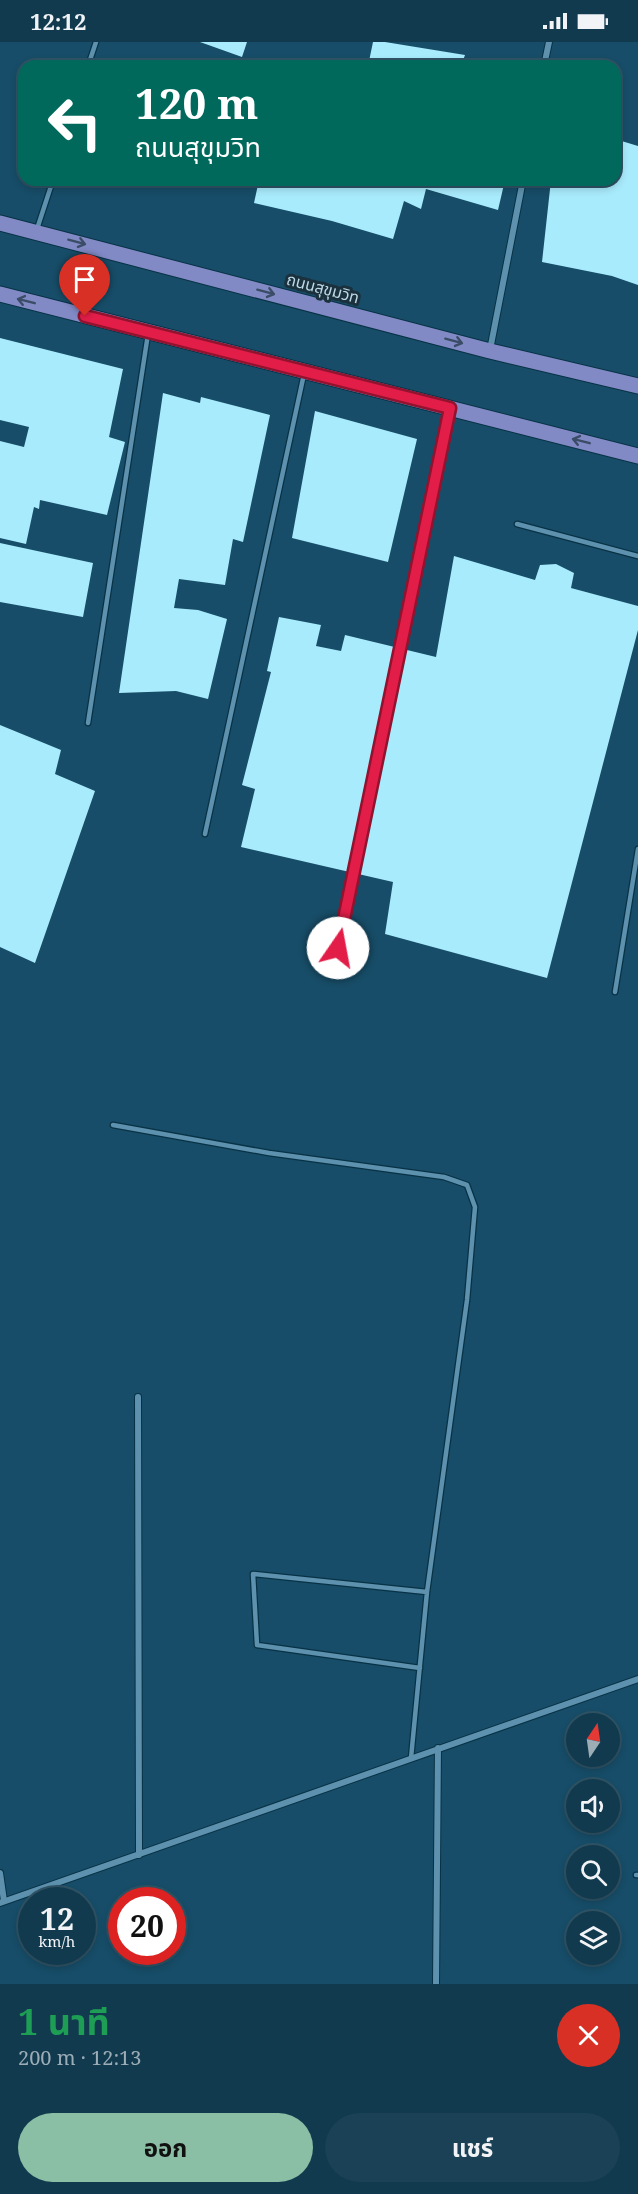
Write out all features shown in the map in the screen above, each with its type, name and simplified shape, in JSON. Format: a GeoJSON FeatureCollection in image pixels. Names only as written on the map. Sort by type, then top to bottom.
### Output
{"type":"FeatureCollection","features":[{"type":"Feature","properties":{"kind":"main road","name":"ถนนสุขุมวิท"},"geometry":{"type":"LineString","coordinates":[[0,223],[490,351],[638,386]]}},
{"type":"Feature","properties":{"kind":"main road"},"geometry":{"type":"LineString","coordinates":[[0,294],[638,456]]}},
{"type":"Feature","properties":{"kind":"street"},"geometry":{"type":"LineString","coordinates":[[545,60],[549,42]]}},
{"type":"Feature","properties":{"kind":"street"},"geometry":{"type":"LineString","coordinates":[[490,351],[522,186]]}},
{"type":"Feature","properties":{"kind":"street"},"geometry":{"type":"LineString","coordinates":[[138,1397],[139,1855]]}},
{"type":"Feature","properties":{"kind":"street"},"geometry":{"type":"LineString","coordinates":[[0,1873],[2,1902],[638,1678]]}},
{"type":"Feature","properties":{"kind":"street"},"geometry":{"type":"LineString","coordinates":[[436,1984],[438,1748]]}},
{"type":"Feature","properties":{"kind":"lane"},"geometry":{"type":"LineString","coordinates":[[90,60],[96,42]]}},
{"type":"Feature","properties":{"kind":"lane"},"geometry":{"type":"LineString","coordinates":[[36,231],[51,186]]}},
{"type":"Feature","properties":{"kind":"lane"},"geometry":{"type":"LineString","coordinates":[[88,723],[149,332]]}},
{"type":"Feature","properties":{"kind":"lane"},"geometry":{"type":"LineString","coordinates":[[205,834],[305,371]]}},
{"type":"Feature","properties":{"kind":"lane"},"geometry":{"type":"LineString","coordinates":[[338,948],[450,408]]}},
{"type":"Feature","properties":{"kind":"lane"},"geometry":{"type":"LineString","coordinates":[[517,524],[638,556]]}},
{"type":"Feature","properties":{"kind":"lane"},"geometry":{"type":"LineString","coordinates":[[615,992],[638,849]]}},
{"type":"Feature","properties":{"kind":"lane"},"geometry":{"type":"LineString","coordinates":[[113,1125],[269,1153],[444,1177],[467,1185],[475,1207],[467,1300],[427,1592],[411,1758]]}},
{"type":"Feature","properties":{"kind":"lane"},"geometry":{"type":"LineString","coordinates":[[420,1668],[257,1645],[253,1574],[427,1592]]}},
{"type":"Feature","properties":{"kind":"building"},"geometry":{"type":"Polygon","coordinates":[[[200,42],[247,42],[242,57],[200,42]]]}},
{"type":"Feature","properties":{"kind":"building"},"geometry":{"type":"Polygon","coordinates":[[[373,42],[465,55],[463,60],[369,60],[373,42]]]}},
{"type":"Feature","properties":{"kind":"building"},"geometry":{"type":"Polygon","coordinates":[[[621,141],[638,146],[638,285],[612,276],[542,262],[550,186],[621,186],[621,141]]]}},
{"type":"Feature","properties":{"kind":"building"},"geometry":{"type":"Polygon","coordinates":[[[258,186],[504,186],[498,210],[426,189],[421,209],[404,201],[393,239],[332,221],[254,203],[258,186]]]}},
{"type":"Feature","properties":{"kind":"building"},"geometry":{"type":"Polygon","coordinates":[[[0,338],[123,369],[109,437],[125,442],[107,515],[40,500],[39,509],[34,507],[26,544],[0,538],[0,441],[24,447],[29,427],[0,420],[0,338]]]}},
{"type":"Feature","properties":{"kind":"building"},"geometry":{"type":"Polygon","coordinates":[[[163,393],[200,403],[201,397],[270,415],[243,542],[233,539],[225,585],[179,579],[174,608],[198,610],[227,619],[208,699],[176,691],[119,693],[163,393]]]}},
{"type":"Feature","properties":{"kind":"building"},"geometry":{"type":"Polygon","coordinates":[[[315,411],[417,439],[388,562],[292,538],[315,411]]]}},
{"type":"Feature","properties":{"kind":"building"},"geometry":{"type":"Polygon","coordinates":[[[0,543],[93,563],[83,617],[0,602],[0,543]]]}},
{"type":"Feature","properties":{"kind":"building"},"geometry":{"type":"Polygon","coordinates":[[[454,556],[535,580],[540,565],[556,564],[574,573],[571,588],[638,606],[638,630],[547,978],[385,934],[393,882],[241,847],[255,789],[242,785],[271,672],[267,671],[279,617],[321,625],[316,646],[341,651],[345,635],[436,657],[454,556]]]}},
{"type":"Feature","properties":{"kind":"building"},"geometry":{"type":"Polygon","coordinates":[[[0,725],[61,750],[55,774],[95,791],[35,963],[0,947],[0,725]]]}},
{"type":"Feature","properties":{"kind":"route"},"geometry":{"type":"LineString","coordinates":[[85,316],[450,408],[338,948]]}}]}
